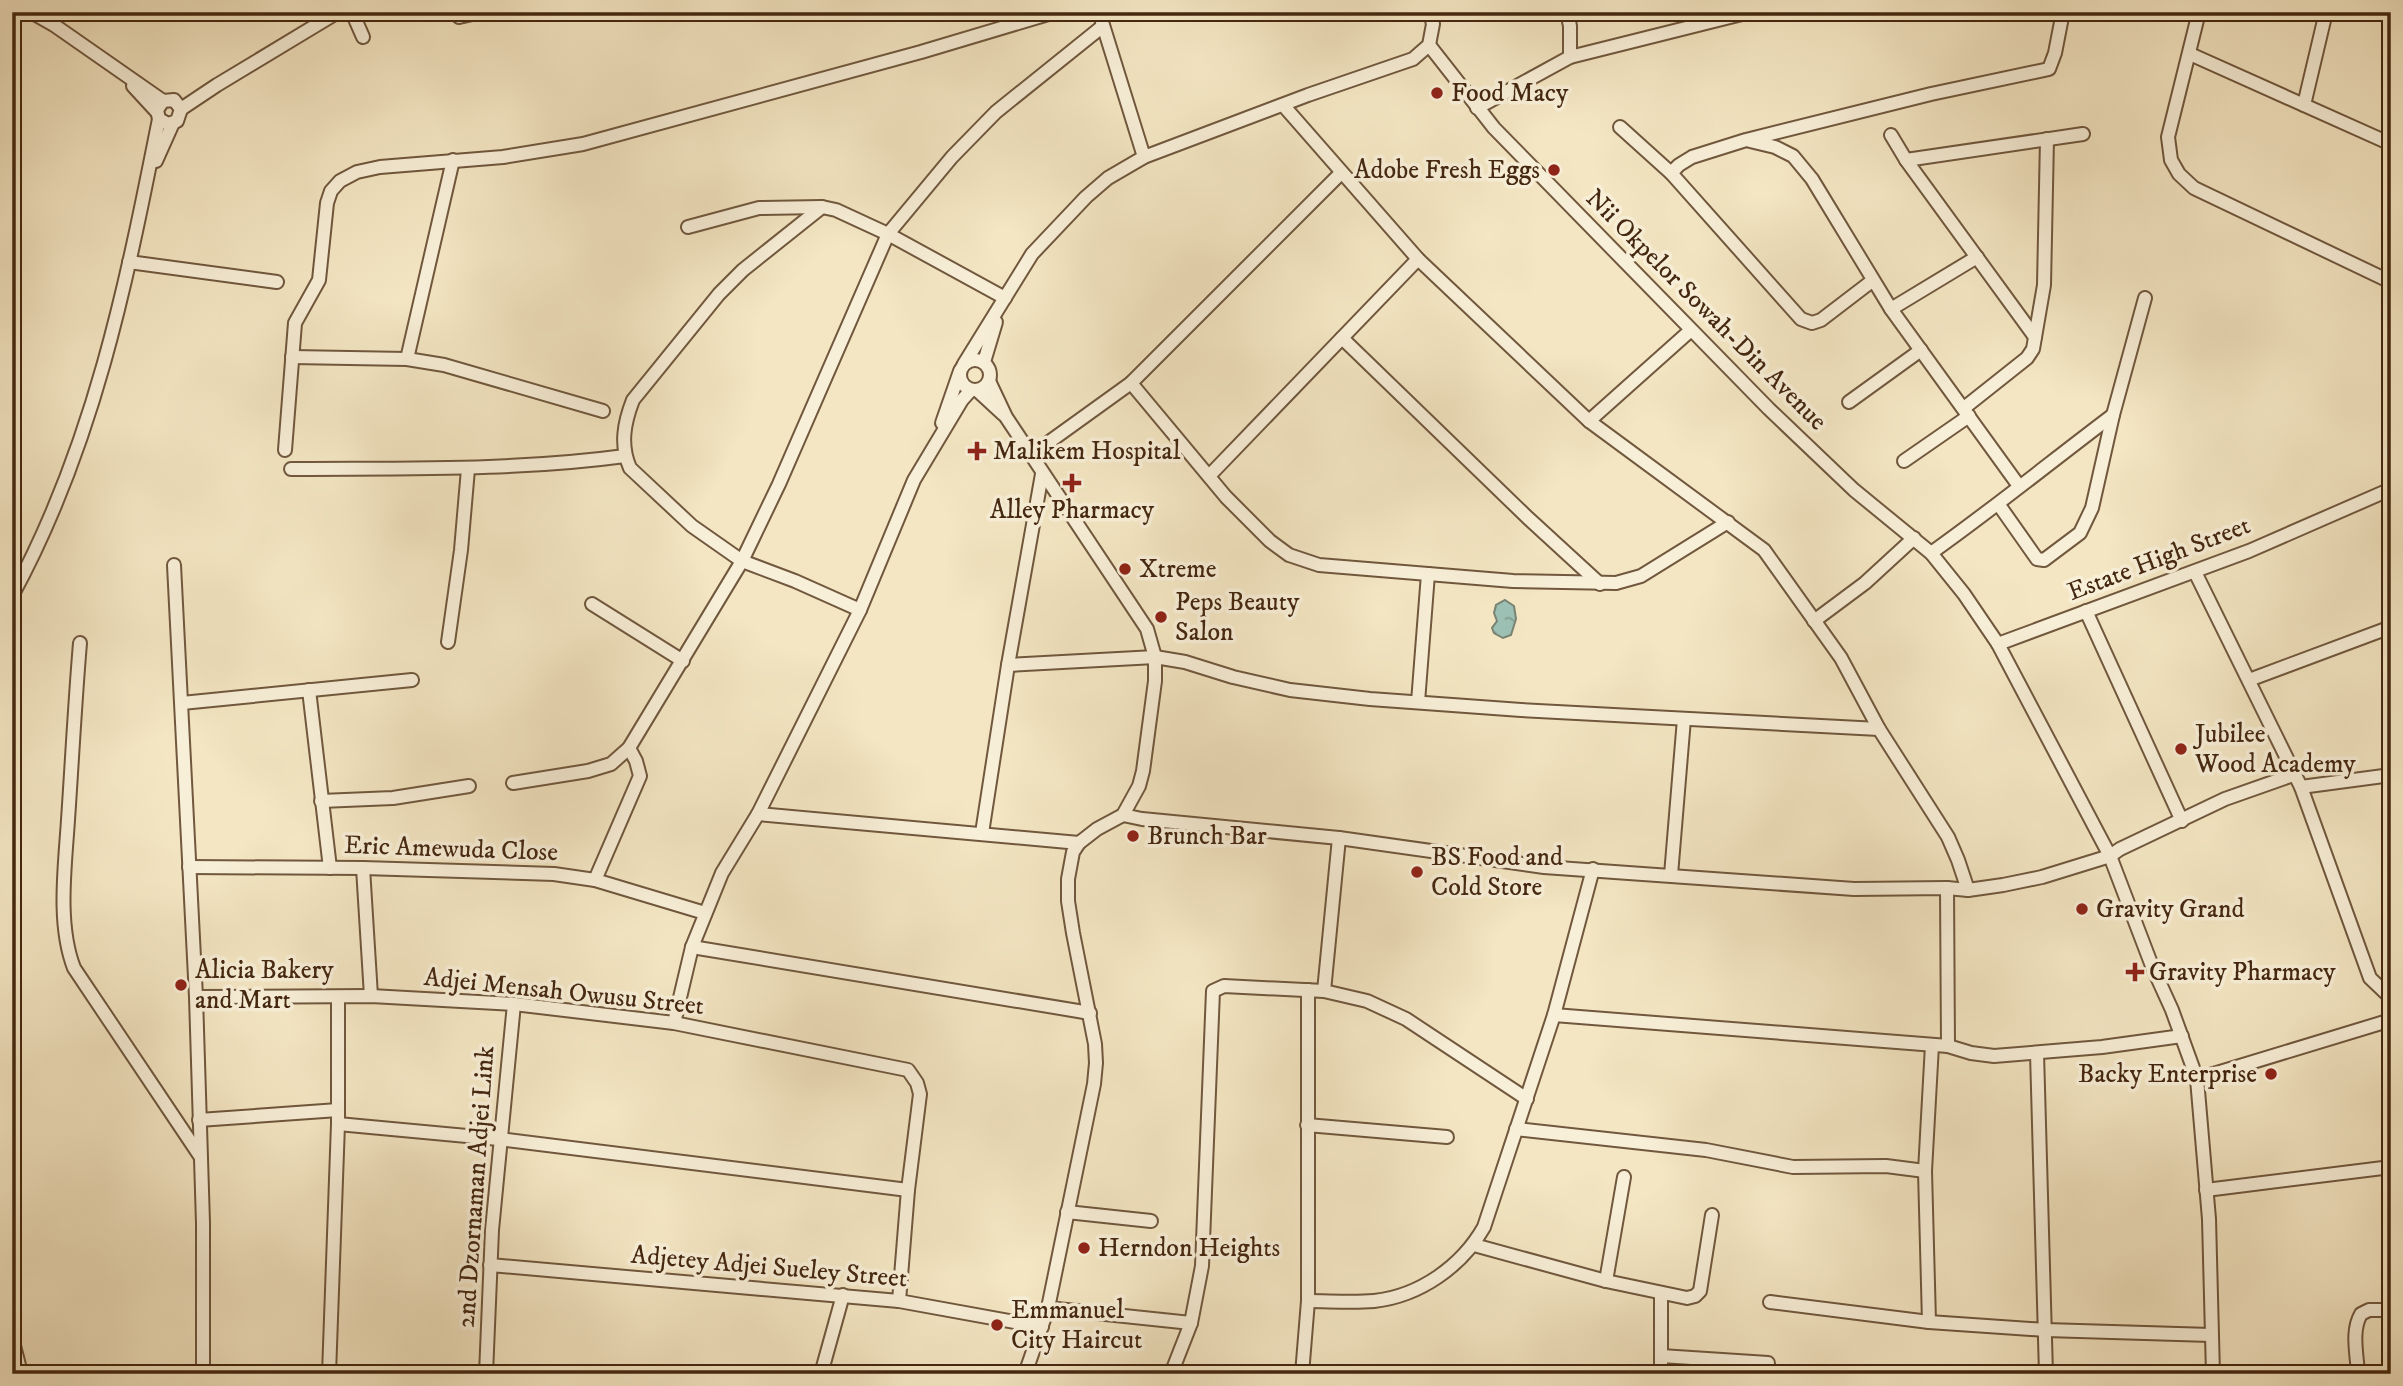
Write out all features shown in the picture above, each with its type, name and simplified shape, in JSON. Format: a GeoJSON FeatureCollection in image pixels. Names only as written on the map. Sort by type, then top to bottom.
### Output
{"type":"FeatureCollection","features":[{"type":"Feature","properties":{"kind":"street"},"geometry":{"type":"LineString","coordinates":[[31,12],[118,70],[167,108],[168,124],[173,123],[146,183]]}},
{"type":"Feature","properties":{"kind":"street"},"geometry":{"type":"LineString","coordinates":[[12,596],[33,557],[76,457],[103,372],[146,183],[167,108],[217,85],[338,12]]}},
{"type":"Feature","properties":{"kind":"street"},"geometry":{"type":"LineString","coordinates":[[352,12],[363,37]]}},
{"type":"Feature","properties":{"kind":"street"},"geometry":{"type":"LineString","coordinates":[[459,18],[481,12]]}},
{"type":"Feature","properties":{"kind":"street"},"geometry":{"type":"LineString","coordinates":[[285,450],[295,323],[319,280],[327,203],[331,191],[340,181],[357,172],[380,167],[503,157],[583,144],[921,52],[1055,12]]}},
{"type":"Feature","properties":{"kind":"street"},"geometry":{"type":"LineString","coordinates":[[1099,12],[1144,157]]}},
{"type":"Feature","properties":{"kind":"street"},"geometry":{"type":"LineString","coordinates":[[935,443],[962,367],[1032,254],[1086,197],[1108,178],[1144,157],[1413,59],[1429,45],[1433,24],[1430,12]]}},
{"type":"Feature","properties":{"kind":"street"},"geometry":{"type":"LineString","coordinates":[[1567,12],[1570,57]]}},
{"type":"Feature","properties":{"kind":"street"},"geometry":{"type":"LineString","coordinates":[[1476,108],[1570,57],[1751,12]]}},
{"type":"Feature","properties":{"kind":"street"},"geometry":{"type":"LineString","coordinates":[[1671,173],[1692,157],[1746,140],[1931,94],[2049,69],[2063,12]]}},
{"type":"Feature","properties":{"kind":"street"},"geometry":{"type":"LineString","coordinates":[[2199,12],[2168,137],[2171,160],[2179,174],[2194,188],[2391,282]]}},
{"type":"Feature","properties":{"kind":"street"},"geometry":{"type":"LineString","coordinates":[[2304,105],[2326,12]]}},
{"type":"Feature","properties":{"kind":"street"},"geometry":{"type":"LineString","coordinates":[[513,783],[588,771],[611,764],[628,748],[742,561],[779,484],[888,234],[952,157],[996,112],[1103,26]]}},
{"type":"Feature","properties":{"kind":"street","name":"Nii Okpelor Sowah-Din Avenue"},"geometry":{"type":"LineString","coordinates":[[1429,45],[1476,108],[1769,409],[1854,491],[1931,553],[1964,594],[1998,645]]}},
{"type":"Feature","properties":{"kind":"street"},"geometry":{"type":"LineString","coordinates":[[2190,54],[2391,144]]}},
{"type":"Feature","properties":{"kind":"street"},"geometry":{"type":"LineString","coordinates":[[1283,105],[1418,258],[1589,421],[1764,550],[1840,658],[1879,729],[1948,837],[1968,890]]}},
{"type":"Feature","properties":{"kind":"street"},"geometry":{"type":"LineString","coordinates":[[1620,127],[1671,173],[1801,319],[1812,323],[1821,320],[1872,281]]}},
{"type":"Feature","properties":{"kind":"street"},"geometry":{"type":"LineString","coordinates":[[1906,160],[2083,134]]}},
{"type":"Feature","properties":{"kind":"street"},"geometry":{"type":"LineString","coordinates":[[1891,135],[1906,160],[2035,337]]}},
{"type":"Feature","properties":{"kind":"street"},"geometry":{"type":"LineString","coordinates":[[1905,461],[1967,412],[2027,358],[2033,349],[2044,285],[2047,139]]}},
{"type":"Feature","properties":{"kind":"street"},"geometry":{"type":"LineString","coordinates":[[1746,140],[1775,147],[1793,156],[1812,179],[1872,281],[2019,486]]}},
{"type":"Feature","properties":{"kind":"street"},"geometry":{"type":"LineString","coordinates":[[407,359],[453,160]]}},
{"type":"Feature","properties":{"kind":"street"},"geometry":{"type":"LineString","coordinates":[[1031,455],[1130,383],[1341,173]]}},
{"type":"Feature","properties":{"kind":"street"},"geometry":{"type":"LineString","coordinates":[[688,227],[759,208],[836,210],[888,234],[1002,303]]}},
{"type":"Feature","properties":{"kind":"street"},"geometry":{"type":"LineString","coordinates":[[822,208],[743,270],[719,294],[633,400],[627,415],[623,443],[630,468],[692,526],[742,561],[795,580],[860,610]]}},
{"type":"Feature","properties":{"kind":"street"},"geometry":{"type":"LineString","coordinates":[[1891,309],[1977,257]]}},
{"type":"Feature","properties":{"kind":"street"},"geometry":{"type":"LineString","coordinates":[[1209,475],[1418,258]]}},
{"type":"Feature","properties":{"kind":"street"},"geometry":{"type":"LineString","coordinates":[[129,262],[277,282]]}},
{"type":"Feature","properties":{"kind":"street"},"geometry":{"type":"LineString","coordinates":[[1998,505],[2037,559],[2051,557],[2080,533],[2092,508],[2113,415],[2145,298]]}},
{"type":"Feature","properties":{"kind":"street"},"geometry":{"type":"LineString","coordinates":[[985,362],[1002,303]]}},
{"type":"Feature","properties":{"kind":"street"},"geometry":{"type":"LineString","coordinates":[[1589,421],[1691,330]]}},
{"type":"Feature","properties":{"kind":"street"},"geometry":{"type":"LineString","coordinates":[[1342,338],[1600,584]]}},
{"type":"Feature","properties":{"kind":"street"},"geometry":{"type":"LineString","coordinates":[[1849,402],[1921,350]]}},
{"type":"Feature","properties":{"kind":"street"},"geometry":{"type":"LineString","coordinates":[[292,357],[407,359],[444,365],[603,411]]}},
{"type":"Feature","properties":{"kind":"street"},"geometry":{"type":"LineString","coordinates":[[674,1023],[692,947],[722,873],[758,814],[860,610],[914,480],[962,400],[974,390],[985,387],[989,381],[990,371],[985,362],[976,359],[962,367]]}},
{"type":"Feature","properties":{"kind":"street"},"geometry":{"type":"LineString","coordinates":[[962,367],[960,379],[964,386],[974,390],[1006,416]]}},
{"type":"Feature","properties":{"kind":"street"},"geometry":{"type":"LineString","coordinates":[[989,381],[1006,416],[1042,474],[1147,629],[1155,657],[1153,707],[1143,771],[1134,797],[1123,815],[1097,829],[1079,843],[1069,865],[1067,889],[1090,1013],[1096,1063],[1048,1308],[1025,1374]]}},
{"type":"Feature","properties":{"kind":"street"},"geometry":{"type":"LineString","coordinates":[[1130,383],[1270,541],[1289,555],[1319,565],[1513,581],[1616,583],[1641,576],[1728,522]]}},
{"type":"Feature","properties":{"kind":"street"},"geometry":{"type":"LineString","coordinates":[[1931,553],[1998,505],[2113,415]]}},
{"type":"Feature","properties":{"kind":"street"},"geometry":{"type":"LineString","coordinates":[[291,469],[468,469],[537,466],[625,456]]}},
{"type":"Feature","properties":{"kind":"street"},"geometry":{"type":"LineString","coordinates":[[448,642],[464,522],[468,469]]}},
{"type":"Feature","properties":{"kind":"street"},"geometry":{"type":"LineString","coordinates":[[982,833],[1042,474]]}},
{"type":"Feature","properties":{"kind":"street","name":"Estate High Street"},"geometry":{"type":"LineString","coordinates":[[1998,645],[2249,551],[2391,489]]}},
{"type":"Feature","properties":{"kind":"street"},"geometry":{"type":"LineString","coordinates":[[1814,621],[1865,583],[1914,538]]}},
{"type":"Feature","properties":{"kind":"street"},"geometry":{"type":"LineString","coordinates":[[174,565],[196,997],[203,1235],[203,1374]]}},
{"type":"Feature","properties":{"kind":"street"},"geometry":{"type":"LineString","coordinates":[[2195,572],[2301,787],[2370,978],[2391,998]]}},
{"type":"Feature","properties":{"kind":"street"},"geometry":{"type":"LineString","coordinates":[[1418,702],[1428,574]]}},
{"type":"Feature","properties":{"kind":"street"},"geometry":{"type":"LineString","coordinates":[[592,604],[683,661]]}},
{"type":"Feature","properties":{"kind":"street"},"geometry":{"type":"LineString","coordinates":[[2086,611],[2182,821]]}},
{"type":"Feature","properties":{"kind":"street"},"geometry":{"type":"LineString","coordinates":[[2249,680],[2391,627]]}},
{"type":"Feature","properties":{"kind":"street"},"geometry":{"type":"LineString","coordinates":[[80,643],[67,840],[64,930],[66,949],[74,968],[200,1156]]}},
{"type":"Feature","properties":{"kind":"street"},"geometry":{"type":"LineString","coordinates":[[1998,645],[2110,856],[2197,1079],[2209,1219],[2213,1374]]}},
{"type":"Feature","properties":{"kind":"street"},"geometry":{"type":"LineString","coordinates":[[1008,665],[1155,657],[1185,662],[1233,677],[1290,690],[1418,702],[1879,729]]}},
{"type":"Feature","properties":{"kind":"street"},"geometry":{"type":"LineString","coordinates":[[182,703],[412,680]]}},
{"type":"Feature","properties":{"kind":"street"},"geometry":{"type":"LineString","coordinates":[[309,690],[330,868]]}},
{"type":"Feature","properties":{"kind":"street"},"geometry":{"type":"LineString","coordinates":[[1671,875],[1684,719]]}},
{"type":"Feature","properties":{"kind":"street"},"geometry":{"type":"LineString","coordinates":[[595,880],[640,776],[636,761],[628,748]]}},
{"type":"Feature","properties":{"kind":"street"},"geometry":{"type":"LineString","coordinates":[[1123,815],[1339,838],[1544,867],[1854,889],[1968,890],[2042,877],[2110,856],[2225,799],[2293,775]]}},
{"type":"Feature","properties":{"kind":"street"},"geometry":{"type":"LineString","coordinates":[[2301,787],[2391,775]]}},
{"type":"Feature","properties":{"kind":"street"},"geometry":{"type":"LineString","coordinates":[[321,801],[393,798],[469,786]]}},
{"type":"Feature","properties":{"kind":"street"},"geometry":{"type":"LineString","coordinates":[[758,814],[1079,843]]}},
{"type":"Feature","properties":{"kind":"street"},"geometry":{"type":"LineString","coordinates":[[1324,991],[1339,838]]}},
{"type":"Feature","properties":{"kind":"street","name":"Eric Amewuda Close"},"geometry":{"type":"LineString","coordinates":[[189,867],[363,868],[554,874],[595,880],[705,913]]}},
{"type":"Feature","properties":{"kind":"street"},"geometry":{"type":"LineString","coordinates":[[363,868],[371,996]]}},
{"type":"Feature","properties":{"kind":"street"},"geometry":{"type":"LineString","coordinates":[[1308,1301],[1375,1301],[1411,1291],[1442,1275],[1474,1245],[1484,1227],[1554,1015],[1594,869]]}},
{"type":"Feature","properties":{"kind":"street"},"geometry":{"type":"LineString","coordinates":[[1947,888],[1948,1046]]}},
{"type":"Feature","properties":{"kind":"street"},"geometry":{"type":"LineString","coordinates":[[692,947],[1090,1013]]}},
{"type":"Feature","properties":{"kind":"street"},"geometry":{"type":"LineString","coordinates":[[1171,1374],[1191,1323],[1202,1266],[1213,991],[1224,986],[1324,991],[1367,1001],[1406,1019],[1527,1099]]}},
{"type":"Feature","properties":{"kind":"street"},"geometry":{"type":"LineString","coordinates":[[1302,1374],[1308,1301],[1307,990]]}},
{"type":"Feature","properties":{"kind":"street","name":"Adjei Mensah Owusu Street"},"geometry":{"type":"LineString","coordinates":[[196,997],[371,996],[514,1004],[674,1023],[908,1070],[918,1083],[920,1094],[908,1189]]}},
{"type":"Feature","properties":{"kind":"street"},"geometry":{"type":"LineString","coordinates":[[329,1374],[338,1124],[338,997]]}},
{"type":"Feature","properties":{"kind":"street","name":"2nd Dzornaman Adjei Link"},"geometry":{"type":"LineString","coordinates":[[486,1374],[499,1139],[514,1004]]}},
{"type":"Feature","properties":{"kind":"street"},"geometry":{"type":"LineString","coordinates":[[1554,1015],[1948,1046],[1994,1056],[2037,1054],[2182,1035]]}},
{"type":"Feature","properties":{"kind":"street"},"geometry":{"type":"LineString","coordinates":[[2197,1079],[2391,1020]]}},
{"type":"Feature","properties":{"kind":"street"},"geometry":{"type":"LineString","coordinates":[[1929,1322],[1925,1171],[1932,1045]]}},
{"type":"Feature","properties":{"kind":"street"},"geometry":{"type":"LineString","coordinates":[[2037,1054],[2046,1374]]}},
{"type":"Feature","properties":{"kind":"street"},"geometry":{"type":"LineString","coordinates":[[199,1120],[338,1110]]}},
{"type":"Feature","properties":{"kind":"street"},"geometry":{"type":"LineString","coordinates":[[338,1124],[499,1139],[908,1189],[899,1301]]}},
{"type":"Feature","properties":{"kind":"street"},"geometry":{"type":"LineString","coordinates":[[1307,1125],[1447,1137]]}},
{"type":"Feature","properties":{"kind":"street"},"geometry":{"type":"LineString","coordinates":[[1516,1129],[1706,1150],[1793,1167],[1886,1166],[1925,1171]]}},
{"type":"Feature","properties":{"kind":"street"},"geometry":{"type":"LineString","coordinates":[[2206,1190],[2391,1167]]}},
{"type":"Feature","properties":{"kind":"street"},"geometry":{"type":"LineString","coordinates":[[1606,1281],[1624,1177]]}},
{"type":"Feature","properties":{"kind":"street"},"geometry":{"type":"LineString","coordinates":[[1067,1212],[1151,1221]]}},
{"type":"Feature","properties":{"kind":"street"},"geometry":{"type":"LineString","coordinates":[[1474,1245],[1606,1281],[1687,1298],[1700,1291],[1712,1215]]}},
{"type":"Feature","properties":{"kind":"street","name":"Adjetey Adjei Sueley Street"},"geometry":{"type":"LineString","coordinates":[[490,1265],[899,1301],[1042,1327]]}},
{"type":"Feature","properties":{"kind":"street"},"geometry":{"type":"LineString","coordinates":[[1661,1293],[1661,1374]]}},
{"type":"Feature","properties":{"kind":"street"},"geometry":{"type":"LineString","coordinates":[[821,1374],[843,1295]]}},
{"type":"Feature","properties":{"kind":"street"},"geometry":{"type":"LineString","coordinates":[[1770,1301],[1929,1322],[2046,1330],[2211,1335]]}},
{"type":"Feature","properties":{"kind":"street"},"geometry":{"type":"LineString","coordinates":[[1048,1308],[1191,1323]]}},
{"type":"Feature","properties":{"kind":"street"},"geometry":{"type":"LineString","coordinates":[[2358,1374],[2355,1329],[2357,1321],[2361,1314],[2370,1310],[2391,1310]]}},
{"type":"Feature","properties":{"kind":"street"},"geometry":{"type":"LineString","coordinates":[[12,1338],[20,1369]]}},
{"type":"Feature","properties":{"kind":"street"},"geometry":{"type":"LineString","coordinates":[[1661,1356],[1768,1363]]}},
{"type":"Feature","properties":{"kind":"water"},"geometry":{"type":"Polygon","coordinates":[[[1505,600],[1514,606],[1516,619],[1511,635],[1503,638],[1494,633],[1492,628],[1497,621],[1494,613],[1496,605],[1505,600]]]}},
{"type":"Feature","properties":{"kind":"place","name":"Food Macy"},"geometry":{"type":"Point","coordinates":[1437,93]}},
{"type":"Feature","properties":{"kind":"place","name":"Adobe Fresh Eggs"},"geometry":{"type":"Point","coordinates":[1554,170]}},
{"type":"Feature","properties":{"kind":"place","name":"Malikem Hospital"},"geometry":{"type":"Point","coordinates":[977,451]}},
{"type":"Feature","properties":{"kind":"place","name":"Alley Pharmacy"},"geometry":{"type":"Point","coordinates":[1072,483]}},
{"type":"Feature","properties":{"kind":"place","name":"Xtreme"},"geometry":{"type":"Point","coordinates":[1125,569]}},
{"type":"Feature","properties":{"kind":"place","name":"Peps Beauty Salon"},"geometry":{"type":"Point","coordinates":[1161,617]}},
{"type":"Feature","properties":{"kind":"place","name":"Jubilee Wood Academy"},"geometry":{"type":"Point","coordinates":[2181,749]}},
{"type":"Feature","properties":{"kind":"place","name":"Brunch Bar"},"geometry":{"type":"Point","coordinates":[1133,836]}},
{"type":"Feature","properties":{"kind":"place","name":"BS Food and Cold Store"},"geometry":{"type":"Point","coordinates":[1417,872]}},
{"type":"Feature","properties":{"kind":"place","name":"Gravity Grand"},"geometry":{"type":"Point","coordinates":[2082,909]}},
{"type":"Feature","properties":{"kind":"place","name":"Gravity Pharmacy"},"geometry":{"type":"Point","coordinates":[2135,972]}},
{"type":"Feature","properties":{"kind":"place","name":"Alicia Bakery and Mart"},"geometry":{"type":"Point","coordinates":[181,985]}},
{"type":"Feature","properties":{"kind":"place","name":"Backy Enterprise"},"geometry":{"type":"Point","coordinates":[2271,1074]}},
{"type":"Feature","properties":{"kind":"place","name":"Herndon Heights"},"geometry":{"type":"Point","coordinates":[1084,1248]}},
{"type":"Feature","properties":{"kind":"place","name":"Emmanuel City Haircut"},"geometry":{"type":"Point","coordinates":[997,1325]}}]}
